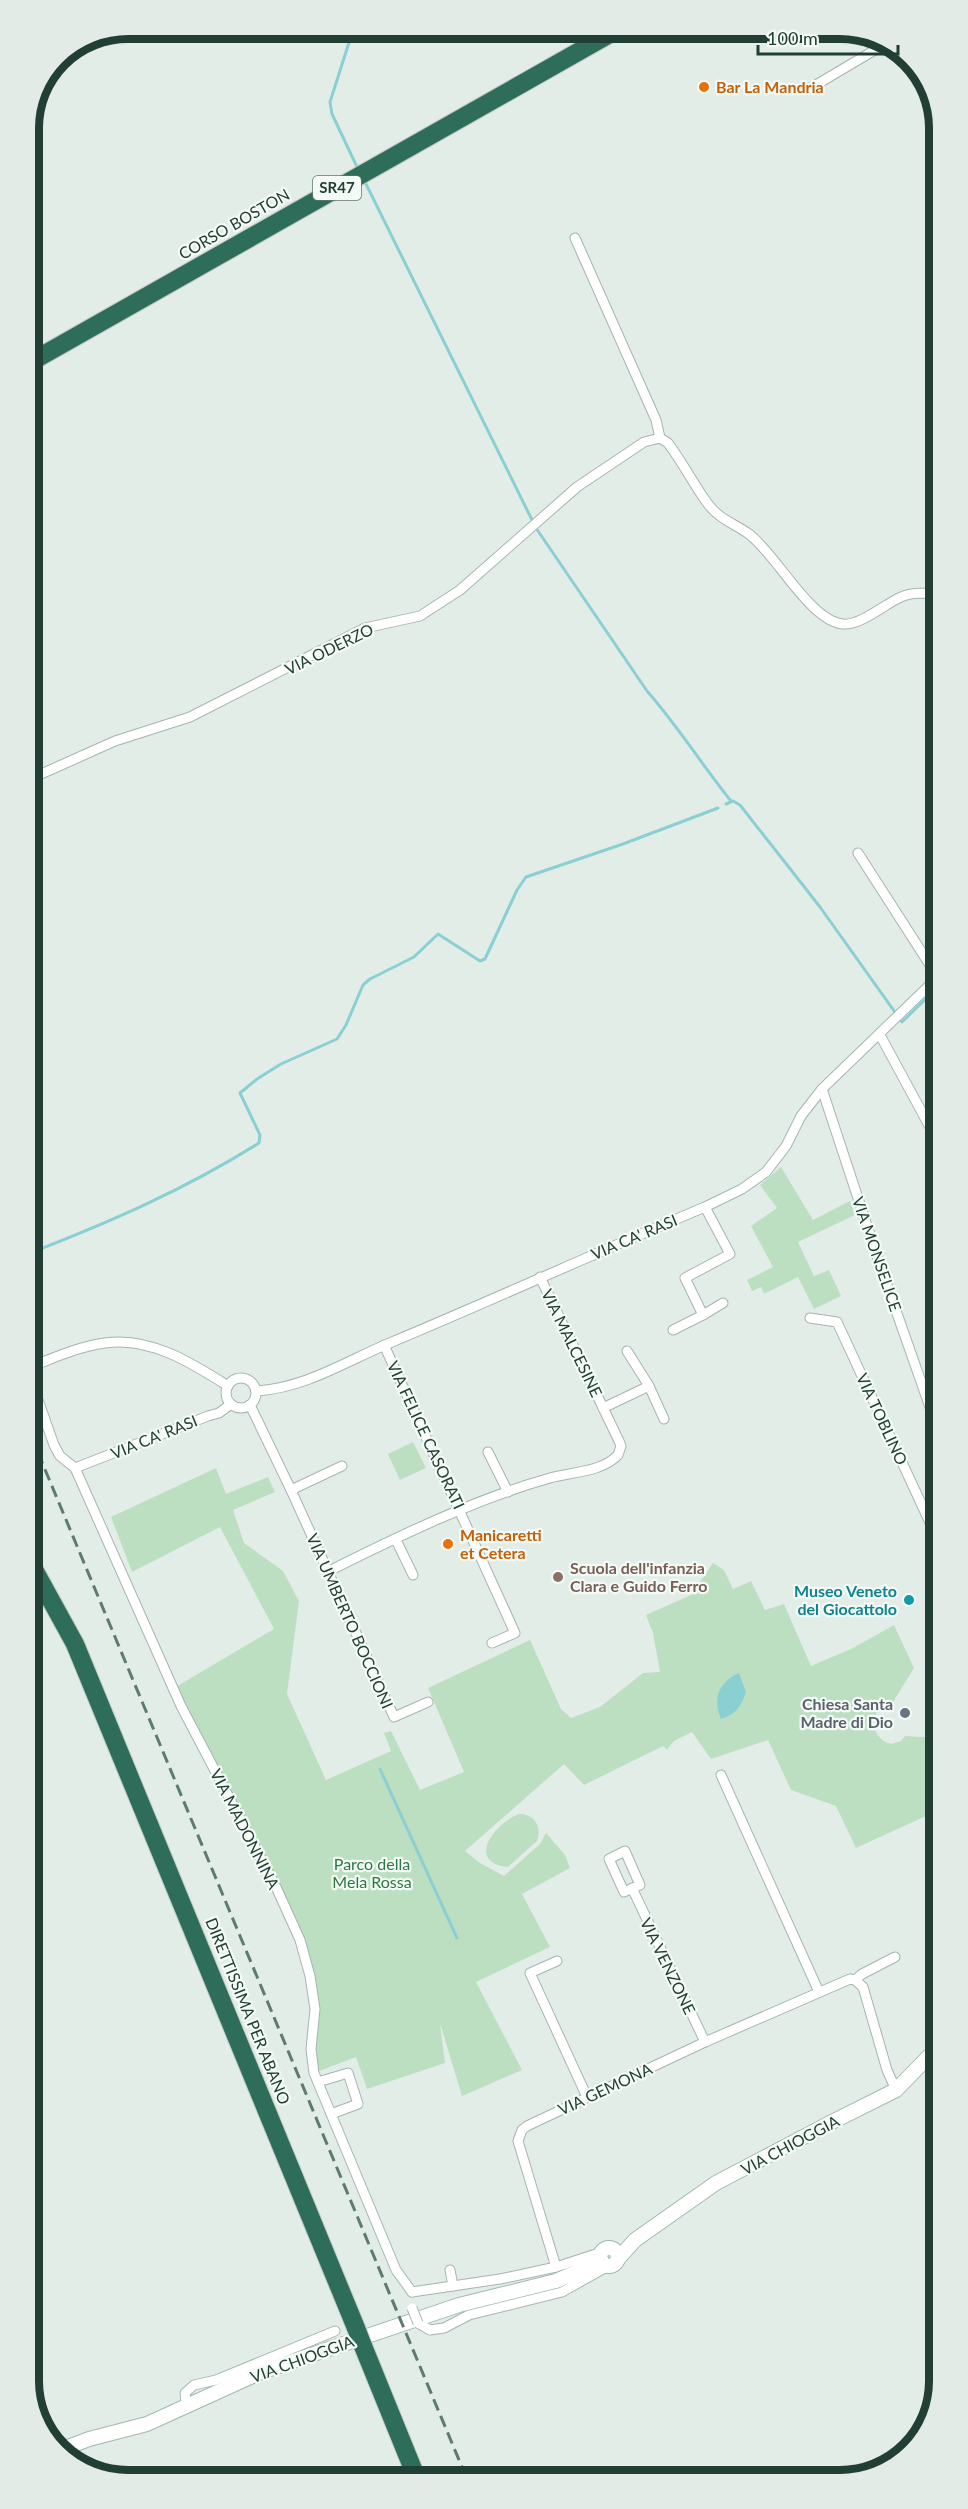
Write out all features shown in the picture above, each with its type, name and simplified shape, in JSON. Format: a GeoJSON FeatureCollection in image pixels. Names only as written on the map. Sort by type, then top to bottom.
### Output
{"type":"FeatureCollection","features":[{"type":"Feature","properties":{"kind":"highway","name":"CORSO BOSTON"},"geometry":{"type":"LineString","coordinates":[[39,344],[578,39]]}},
{"type":"Feature","properties":{"kind":"highway","name":"CORSO BOSTON"},"geometry":{"type":"LineString","coordinates":[[39,357],[601,39]]}},
{"type":"Feature","properties":{"kind":"highway","name":"DIRETTISSIMA PER ABANO"},"geometry":{"type":"LineString","coordinates":[[39,1579],[75,1644],[413,2470]]}},
{"type":"Feature","properties":{"kind":"street"},"geometry":{"type":"LineString","coordinates":[[809,89],[878,48]]}},
{"type":"Feature","properties":{"kind":"street"},"geometry":{"type":"LineString","coordinates":[[575,238],[656,420],[660,438],[668,443],[709,505],[727,522],[749,534],[819,613],[827,618],[846,625],[865,618],[903,596],[929,593]]}},
{"type":"Feature","properties":{"kind":"street","name":"VIA ODERZO"},"geometry":{"type":"LineString","coordinates":[[39,775],[116,741],[190,717],[365,628],[420,616],[460,590],[578,487],[644,442],[660,438]]}},
{"type":"Feature","properties":{"kind":"street","name":"VIA CA' RASI"},"geometry":{"type":"LineString","coordinates":[[858,853],[929,964]]}},
{"type":"Feature","properties":{"kind":"street","name":"VIA CA' RASI"},"geometry":{"type":"LineString","coordinates":[[257,1391],[298,1385],[384,1345],[742,1189],[766,1172],[786,1146],[801,1116],[822,1089],[929,985]]}},
{"type":"Feature","properties":{"kind":"street"},"geometry":{"type":"LineString","coordinates":[[880,1035],[929,1125]]}},
{"type":"Feature","properties":{"kind":"street","name":"VIA MONSELICE"},"geometry":{"type":"LineString","coordinates":[[822,1089],[929,1399]]}},
{"type":"Feature","properties":{"kind":"street"},"geometry":{"type":"LineString","coordinates":[[703,1315],[685,1278],[730,1254],[705,1207]]}},
{"type":"Feature","properties":{"kind":"street","name":"VIA MALCESINE"},"geometry":{"type":"LineString","coordinates":[[327,1572],[508,1492],[599,1466],[614,1460],[618,1455],[621,1446],[540,1277]]}},
{"type":"Feature","properties":{"kind":"street"},"geometry":{"type":"LineString","coordinates":[[673,1330],[723,1303]]}},
{"type":"Feature","properties":{"kind":"street","name":"VIA TOBLINO"},"geometry":{"type":"LineString","coordinates":[[810,1318],[837,1322],[929,1521]]}},
{"type":"Feature","properties":{"kind":"street"},"geometry":{"type":"LineString","coordinates":[[39,1364],[105,1343],[134,1343],[181,1359],[228,1386]]}},
{"type":"Feature","properties":{"kind":"street","name":"VIA FELICE CASORATI"},"geometry":{"type":"LineString","coordinates":[[384,1345],[515,1633],[492,1643]]}},
{"type":"Feature","properties":{"kind":"street"},"geometry":{"type":"LineString","coordinates":[[627,1352],[649,1386],[664,1419]]}},
{"type":"Feature","properties":{"kind":"street"},"geometry":{"type":"LineString","coordinates":[[231,1404],[227,1396],[228,1386],[234,1379],[244,1378],[253,1382],[257,1391],[250,1405]]}},
{"type":"Feature","properties":{"kind":"street","name":"VIA MALCESINE"},"geometry":{"type":"LineString","coordinates":[[603,1408],[649,1386]]}},
{"type":"Feature","properties":{"kind":"street","name":"VIA MADONNINA"},"geometry":{"type":"LineString","coordinates":[[39,1403],[54,1445],[60,1456],[75,1468],[182,1706],[276,1887],[300,1940],[310,1976],[315,2009],[311,2049],[318,2082],[396,2270],[412,2292]]}},
{"type":"Feature","properties":{"kind":"street","name":"VIA CA' RASI"},"geometry":{"type":"LineString","coordinates":[[75,1468],[219,1413],[231,1404],[243,1408],[250,1405]]}},
{"type":"Feature","properties":{"kind":"street","name":"VIA UMBERTO BOCCIONI"},"geometry":{"type":"LineString","coordinates":[[250,1405],[394,1717],[428,1702]]}},
{"type":"Feature","properties":{"kind":"street"},"geometry":{"type":"LineString","coordinates":[[488,1452],[508,1492]]}},
{"type":"Feature","properties":{"kind":"street"},"geometry":{"type":"LineString","coordinates":[[291,1490],[342,1466]]}},
{"type":"Feature","properties":{"kind":"street"},"geometry":{"type":"LineString","coordinates":[[396,1540],[413,1575]]}},
{"type":"Feature","properties":{"kind":"street"},"geometry":{"type":"LineString","coordinates":[[721,1775],[819,1992]]}},
{"type":"Feature","properties":{"kind":"street","name":"VIA VENZONE"},"geometry":{"type":"LineString","coordinates":[[625,1851],[640,1885],[632,1888],[624,1892],[609,1859],[625,1851]]}},
{"type":"Feature","properties":{"kind":"street","name":"VIA VENZONE"},"geometry":{"type":"LineString","coordinates":[[632,1888],[705,2042]]}},
{"type":"Feature","properties":{"kind":"street","name":"VIA GEMONA"},"geometry":{"type":"LineString","coordinates":[[556,2266],[518,2141],[519,2135],[527,2126],[705,2042],[842,1982],[855,1980],[895,1957]]}},
{"type":"Feature","properties":{"kind":"street"},"geometry":{"type":"LineString","coordinates":[[557,1961],[530,1973],[587,2097]]}},
{"type":"Feature","properties":{"kind":"street"},"geometry":{"type":"LineString","coordinates":[[855,1980],[863,1988],[887,2070],[896,2091]]}},
{"type":"Feature","properties":{"kind":"street","name":"VIA CHIOGGIA"},"geometry":{"type":"LineString","coordinates":[[412,2292],[410,2298],[418,2323],[430,2330],[444,2328],[469,2315],[562,2292],[608,2257],[716,2183],[896,2091],[929,2056]]}},
{"type":"Feature","properties":{"kind":"street"},"geometry":{"type":"LineString","coordinates":[[318,2082],[348,2073],[358,2104],[331,2114]]}},
{"type":"Feature","properties":{"kind":"street"},"geometry":{"type":"LineString","coordinates":[[412,2292],[500,2279],[608,2257]]}},
{"type":"Feature","properties":{"kind":"street","name":"VIA CHIOGGIA"},"geometry":{"type":"LineString","coordinates":[[68,2447],[88,2439],[147,2424],[259,2373],[291,2361],[459,2305],[556,2281],[608,2257]]}},
{"type":"Feature","properties":{"kind":"street"},"geometry":{"type":"LineString","coordinates":[[450,2270],[453,2286]]}},
{"type":"Feature","properties":{"kind":"street","name":"VIA CHIOGGIA"},"geometry":{"type":"LineString","coordinates":[[189,2405],[186,2402],[185,2392],[188,2388],[216,2380],[335,2331]]}},
{"type":"Feature","properties":{"kind":"green space"},"geometry":{"type":"Polygon","coordinates":[[[781,1167],[813,1220],[850,1201],[855,1215],[798,1242],[814,1276],[829,1270],[841,1296],[814,1309],[798,1277],[764,1294],[761,1287],[752,1291],[747,1280],[773,1267],[751,1226],[777,1208],[760,1185],[781,1167]]]}},
{"type":"Feature","properties":{"kind":"green space"},"geometry":{"type":"Polygon","coordinates":[[[413,1442],[426,1468],[400,1480],[388,1454],[413,1442]]]}},
{"type":"Feature","properties":{"kind":"green space","name":"Parco della Mela Rossa"},"geometry":{"type":"Polygon","coordinates":[[[216,1468],[226,1494],[268,1477],[275,1492],[233,1510],[244,1543],[283,1571],[299,1601],[287,1694],[326,1780],[391,1751],[384,1733],[391,1731],[420,1790],[464,1772],[428,1688],[530,1640],[561,1709],[571,1718],[600,1707],[643,1673],[660,1672],[653,1633],[646,1615],[691,1595],[713,1563],[724,1570],[733,1589],[751,1581],[765,1610],[784,1604],[811,1666],[853,1648],[894,1625],[914,1668],[890,1707],[877,1712],[874,1718],[875,1730],[884,1741],[891,1744],[901,1741],[905,1736],[929,1737],[929,1815],[856,1848],[836,1806],[791,1790],[768,1740],[711,1759],[692,1732],[674,1741],[667,1750],[663,1746],[584,1785],[564,1764],[465,1851],[480,1863],[504,1876],[540,1844],[546,1833],[565,1855],[570,1868],[522,1894],[550,1947],[476,1982],[522,2070],[462,2096],[440,2023],[445,2063],[367,2089],[356,2057],[314,2073],[315,2009],[305,1955],[174,1688],[274,1629],[220,1527],[132,1572],[111,1517],[216,1468]]]}},
{"type":"Feature","properties":{"kind":"green space"},"geometry":{"type":"Polygon","coordinates":[[[519,1814],[529,1816],[536,1822],[539,1831],[537,1841],[508,1867],[495,1864],[488,1858],[486,1850],[488,1842],[501,1825],[519,1814]]]}},
{"type":"Feature","properties":{"kind":"water"},"geometry":{"type":"Polygon","coordinates":[[[739,1673],[746,1692],[740,1706],[731,1715],[721,1719],[717,1704],[719,1692],[726,1681],[739,1673]]]}},
{"type":"Feature","properties":{"kind":"waterway"},"geometry":{"type":"LineString","coordinates":[[350,39],[330,102],[332,114],[358,169]]}},
{"type":"Feature","properties":{"kind":"waterway"},"geometry":{"type":"LineString","coordinates":[[364,180],[536,528],[647,691],[731,801]]}},
{"type":"Feature","properties":{"kind":"waterway"},"geometry":{"type":"LineString","coordinates":[[726,804],[733,801],[740,805],[820,907],[902,1022],[929,996]]}},
{"type":"Feature","properties":{"kind":"waterway"},"geometry":{"type":"LineString","coordinates":[[39,1249],[147,1204],[259,1143],[260,1135],[240,1093],[281,1064],[337,1039],[346,1025],[363,985],[370,979],[414,957],[438,934],[480,961],[485,959],[517,890],[526,877],[718,808]]}},
{"type":"Feature","properties":{"kind":"waterway"},"geometry":{"type":"LineString","coordinates":[[380,1769],[457,1938]]}},
{"type":"Feature","properties":{"kind":"railway"},"geometry":{"type":"LineString","coordinates":[[39,1455],[463,2470]]}},
{"type":"Feature","properties":{"kind":"place","name":"Bar La Mandria"},"geometry":{"type":"Point","coordinates":[704,87]}},
{"type":"Feature","properties":{"kind":"place","name":"Manicaretti et Cetera"},"geometry":{"type":"Point","coordinates":[448,1544]}},
{"type":"Feature","properties":{"kind":"place","name":"Scuola dell'infanzia Clara e Guido Ferro"},"geometry":{"type":"Point","coordinates":[558,1577]}},
{"type":"Feature","properties":{"kind":"place","name":"Museo Veneto del Giocattolo"},"geometry":{"type":"Point","coordinates":[909,1600]}},
{"type":"Feature","properties":{"kind":"place","name":"Chiesa Santa Madre di Dio"},"geometry":{"type":"Point","coordinates":[905,1713]}}]}
